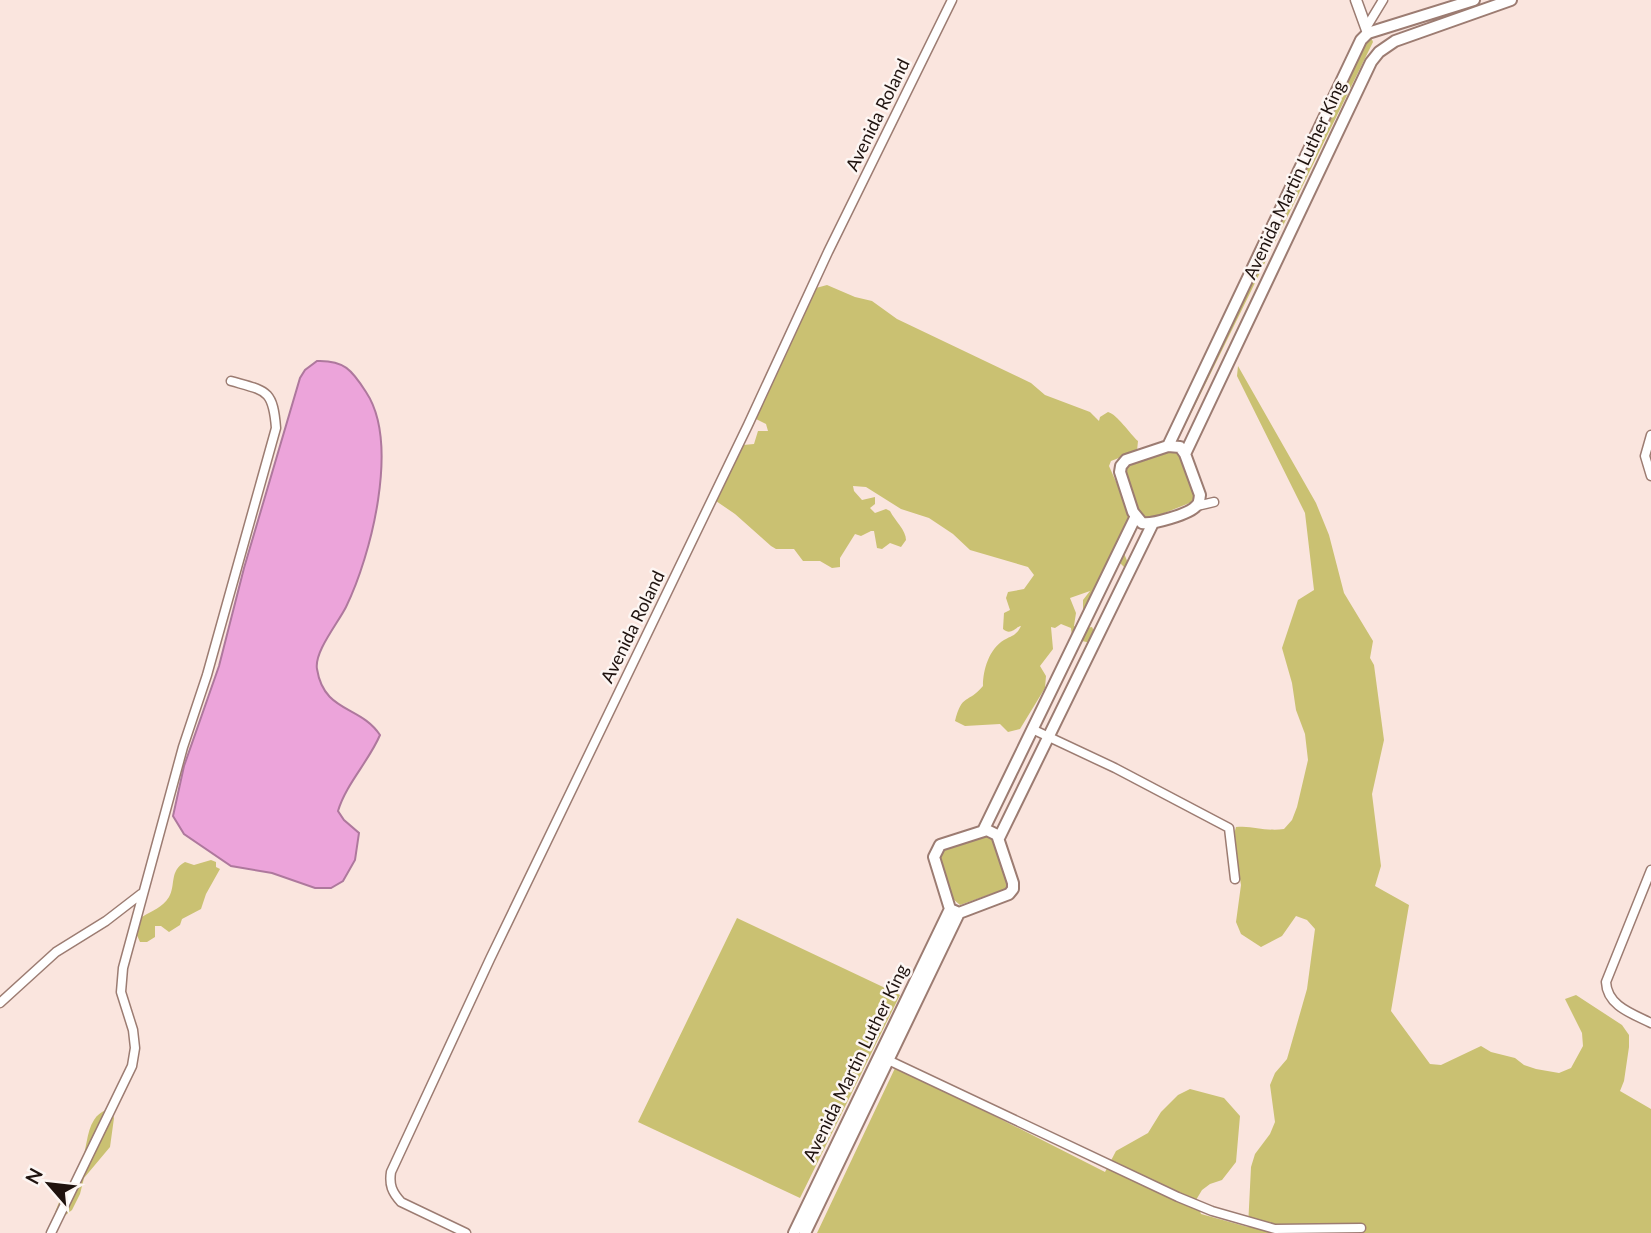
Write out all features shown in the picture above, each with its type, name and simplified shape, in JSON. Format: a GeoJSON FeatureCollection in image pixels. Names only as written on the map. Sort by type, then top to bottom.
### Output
{"type":"FeatureCollection","features":[{"type":"Feature","properties":{"kind":"main road"},"geometry":{"type":"LineString","coordinates":[[1370,30],[1474,0]]}},
{"type":"Feature","properties":{"kind":"main road"},"geometry":{"type":"LineString","coordinates":[[1379,52],[1395,41],[1511,0]]}},
{"type":"Feature","properties":{"kind":"main road"},"geometry":{"type":"LineString","coordinates":[[1447,9],[1451,22]]}},
{"type":"Feature","properties":{"kind":"main road"},"geometry":{"type":"LineString","coordinates":[[1370,30],[1382,39],[1379,52]]}},
{"type":"Feature","properties":{"kind":"main road","name":"Avenida Martin Luther King"},"geometry":{"type":"LineString","coordinates":[[1168,446],[1355,50],[1370,30]]}},
{"type":"Feature","properties":{"kind":"main road","name":"Avenida Martin Luther King"},"geometry":{"type":"LineString","coordinates":[[1185,454],[1365,73],[1379,52]]}},
{"type":"Feature","properties":{"kind":"main road"},"geometry":{"type":"LineString","coordinates":[[1168,446],[1180,447],[1185,454],[1200,495],[1197,506],[1153,523],[1142,523],[1135,518],[1120,472],[1121,466],[1126,460],[1168,446]]}},
{"type":"Feature","properties":{"kind":"main road"},"geometry":{"type":"LineString","coordinates":[[983,831],[1135,518]]}},
{"type":"Feature","properties":{"kind":"main road"},"geometry":{"type":"LineString","coordinates":[[999,838],[1153,523]]}},
{"type":"Feature","properties":{"kind":"main road"},"geometry":{"type":"LineString","coordinates":[[1085,621],[1101,629]]}},
{"type":"Feature","properties":{"kind":"main road"},"geometry":{"type":"LineString","coordinates":[[983,831],[992,831],[999,838],[1013,889],[1009,894],[955,911],[934,852],[940,845],[983,831]]}},
{"type":"Feature","properties":{"kind":"main road","name":"Avenida Martin Luther King"},"geometry":{"type":"LineString","coordinates":[[805,1233],[888,1060],[955,911]]}},
{"type":"Feature","properties":{"kind":"main road","name":"Avenida Martin Luther King"},"geometry":{"type":"LineString","coordinates":[[794,1233],[955,911]]}},
{"type":"Feature","properties":{"kind":"street","name":"Avenida Roland"},"geometry":{"type":"LineString","coordinates":[[466,1233],[401,1202],[389,1183],[391,1172],[828,251],[952,0]]}},
{"type":"Feature","properties":{"kind":"street"},"geometry":{"type":"LineString","coordinates":[[1356,0],[1370,30]]}},
{"type":"Feature","properties":{"kind":"street"},"geometry":{"type":"LineString","coordinates":[[1370,30],[1383,0]]}},
{"type":"Feature","properties":{"kind":"street"},"geometry":{"type":"LineString","coordinates":[[51,1233],[132,1066],[135,1048],[133,1030],[121,992],[123,968],[141,894],[167,811],[183,747],[207,675],[276,428],[274,404],[263,390],[231,381]]}},
{"type":"Feature","properties":{"kind":"street"},"geometry":{"type":"LineString","coordinates":[[1650,470],[1645,456],[1651,435]]}},
{"type":"Feature","properties":{"kind":"street"},"geometry":{"type":"LineString","coordinates":[[1197,506],[1214,502]]}},
{"type":"Feature","properties":{"kind":"street"},"geometry":{"type":"LineString","coordinates":[[1032,729],[1115,768],[1229,828],[1235,879]]}},
{"type":"Feature","properties":{"kind":"street"},"geometry":{"type":"LineString","coordinates":[[1651,870],[1608,974],[1607,992],[1612,1001],[1651,1023]]}},
{"type":"Feature","properties":{"kind":"street"},"geometry":{"type":"LineString","coordinates":[[0,1003],[56,952],[92,931],[141,894]]}},
{"type":"Feature","properties":{"kind":"street"},"geometry":{"type":"LineString","coordinates":[[888,1060],[1212,1211],[1275,1228],[1361,1228]]}},
{"type":"Feature","properties":{"kind":"shaded area"},"geometry":{"type":"Polygon","coordinates":[[[1371,37],[1373,42],[1180,436],[1175,434],[1367,38],[1371,37]]]}},
{"type":"Feature","properties":{"kind":"shaded area"},"geometry":{"type":"Polygon","coordinates":[[[827,285],[872,301],[897,319],[1031,383],[1045,395],[1090,412],[1099,421],[1100,417],[1108,412],[1112,414],[1138,441],[1137,451],[1111,461],[1109,466],[1132,518],[1123,551],[1128,563],[1125,568],[1117,560],[1106,580],[1106,589],[1083,613],[1083,600],[1090,591],[1070,598],[1076,613],[1074,626],[1080,629],[1092,627],[1095,633],[1091,643],[1082,641],[1079,644],[1072,637],[1071,628],[1061,624],[1055,628],[1051,627],[1053,649],[1040,666],[1046,676],[1045,688],[1020,729],[1008,732],[1000,724],[965,726],[955,721],[963,702],[983,686],[984,673],[994,649],[1016,634],[1021,626],[1011,631],[1003,629],[1004,613],[1010,610],[1006,598],[1008,592],[1024,589],[1034,575],[1028,567],[970,550],[953,534],[929,518],[901,509],[866,487],[853,486],[862,500],[875,497],[875,504],[870,508],[875,513],[886,509],[890,511],[906,540],[901,547],[890,543],[882,549],[877,548],[874,531],[861,536],[855,534],[840,558],[840,567],[832,568],[820,561],[803,561],[794,549],[776,549],[716,501],[743,445],[754,444],[758,431],[768,431],[766,424],[756,419],[807,302],[816,288],[827,285]]]}},
{"type":"Feature","properties":{"kind":"shaded area"},"geometry":{"type":"Polygon","coordinates":[[[317,361],[341,365],[356,378],[376,414],[381,440],[378,499],[364,559],[346,607],[323,646],[317,662],[321,683],[327,694],[363,718],[380,735],[346,791],[338,811],[359,833],[355,860],[343,881],[331,888],[315,888],[272,873],[231,866],[184,834],[173,816],[184,766],[219,666],[244,568],[300,378],[305,370],[317,361]]]}},
{"type":"Feature","properties":{"kind":"shaded area"},"geometry":{"type":"Polygon","coordinates":[[[1238,366],[1316,503],[1329,535],[1344,593],[1373,641],[1370,658],[1374,665],[1384,740],[1372,794],[1381,866],[1375,886],[1409,905],[1391,1011],[1430,1064],[1441,1065],[1481,1046],[1491,1052],[1515,1058],[1524,1065],[1559,1073],[1571,1068],[1583,1046],[1582,1033],[1565,999],[1576,995],[1622,1025],[1629,1035],[1629,1047],[1620,1091],[1651,1109],[1651,1233],[817,1233],[896,1066],[1105,1172],[1116,1151],[1148,1133],[1161,1112],[1178,1095],[1190,1089],[1224,1098],[1240,1116],[1236,1162],[1222,1180],[1202,1190],[1196,1200],[1201,1214],[1248,1227],[1251,1167],[1255,1154],[1270,1134],[1275,1122],[1270,1085],[1275,1073],[1287,1059],[1307,989],[1315,929],[1307,920],[1296,916],[1282,936],[1261,947],[1241,934],[1236,922],[1241,885],[1233,838],[1236,827],[1284,829],[1292,820],[1297,807],[1308,760],[1305,734],[1296,710],[1282,648],[1298,600],[1314,590],[1305,513],[1237,376],[1238,366]]]}},
{"type":"Feature","properties":{"kind":"shaded area"},"geometry":{"type":"Polygon","coordinates":[[[1171,450],[1179,451],[1194,496],[1192,502],[1147,520],[1139,516],[1126,470],[1129,466],[1171,450]]]}},
{"type":"Feature","properties":{"kind":"shaded area"},"geometry":{"type":"Polygon","coordinates":[[[986,836],[992,839],[1008,884],[1005,889],[960,905],[953,899],[938,856],[942,849],[986,836]]]}},
{"type":"Feature","properties":{"kind":"shaded area"},"geometry":{"type":"Polygon","coordinates":[[[211,860],[216,862],[216,867],[220,869],[201,909],[182,919],[180,925],[169,932],[161,926],[155,926],[155,937],[147,942],[140,942],[136,933],[142,917],[166,901],[180,866],[185,862],[194,865],[211,860]]]}},
{"type":"Feature","properties":{"kind":"shaded area"},"geometry":{"type":"Polygon","coordinates":[[[737,918],[900,995],[800,1198],[638,1122],[737,918]]]}},
{"type":"Feature","properties":{"kind":"shaded area"},"geometry":{"type":"Polygon","coordinates":[[[106,1110],[112,1112],[114,1118],[110,1147],[84,1178],[72,1210],[58,1221],[54,1217],[56,1210],[81,1163],[91,1125],[98,1115],[106,1110]]]}}]}
